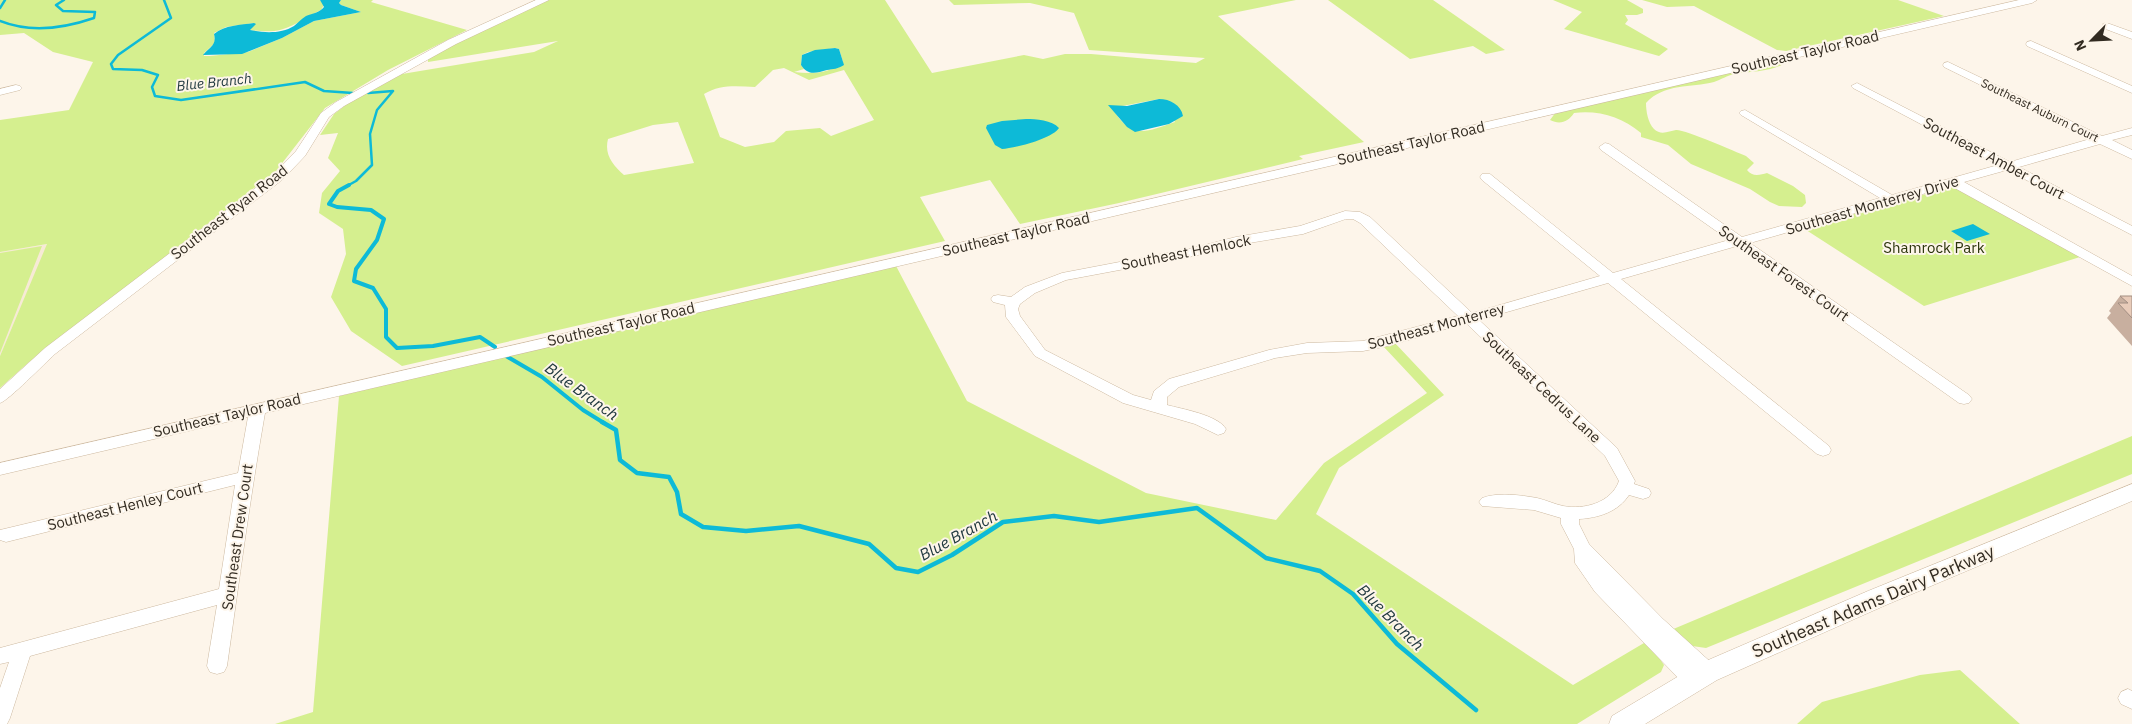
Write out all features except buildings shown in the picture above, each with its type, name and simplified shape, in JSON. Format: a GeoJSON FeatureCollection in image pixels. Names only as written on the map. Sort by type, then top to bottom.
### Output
{"type":"FeatureCollection","features":[{"type":"Feature","properties":{"kind":"main road","name":"Southeast Adams Dairy Parkway"},"geometry":{"type":"LineString","coordinates":[[1622,724],[1701,676],[1877,598],[2132,492]]}},
{"type":"Feature","properties":{"kind":"street","name":"Southeast Ryan Road"},"geometry":{"type":"LineString","coordinates":[[0,398],[50,351],[278,177],[301,153],[325,115],[340,104],[452,42],[544,0]]}},
{"type":"Feature","properties":{"kind":"street","name":"Southeast Taylor Road"},"geometry":{"type":"LineString","coordinates":[[0,468],[2032,0]]}},
{"type":"Feature","properties":{"kind":"street"},"geometry":{"type":"LineString","coordinates":[[2107,26],[2132,36]]}},
{"type":"Feature","properties":{"kind":"street"},"geometry":{"type":"LineString","coordinates":[[2030,44],[2132,90]]}},
{"type":"Feature","properties":{"kind":"street","name":"Southeast Auburn Court"},"geometry":{"type":"LineString","coordinates":[[1948,65],[2132,155]]}},
{"type":"Feature","properties":{"kind":"street","name":"Southeast Amber Court"},"geometry":{"type":"LineString","coordinates":[[1857,86],[2132,231]]}},
{"type":"Feature","properties":{"kind":"street"},"geometry":{"type":"LineString","coordinates":[[0,92],[16,88]]}},
{"type":"Feature","properties":{"kind":"street"},"geometry":{"type":"LineString","coordinates":[[1745,113],[1890,198]]}},
{"type":"Feature","properties":{"kind":"street","name":"Southeast Monterrey Drive"},"geometry":{"type":"LineString","coordinates":[[1612,278],[1890,198],[2132,132]]}},
{"type":"Feature","properties":{"kind":"street","name":"Southeast Forest Court"},"geometry":{"type":"LineString","coordinates":[[1605,147],[1964,399]]}},
{"type":"Feature","properties":{"kind":"street"},"geometry":{"type":"LineString","coordinates":[[1486,177],[1823,450]]}},
{"type":"Feature","properties":{"kind":"street"},"geometry":{"type":"LineString","coordinates":[[1954,182],[2132,282]]}},
{"type":"Feature","properties":{"kind":"street","name":"Southeast Hemlock"},"geometry":{"type":"LineString","coordinates":[[1159,408],[1128,399],[1040,353],[1013,317],[1006,300],[1062,277],[1194,252],[1236,241],[1303,230],[1345,214],[1357,212]]}},
{"type":"Feature","properties":{"kind":"street","name":"Southeast Cedrus Lane"},"geometry":{"type":"LineString","coordinates":[[1357,212],[1373,225],[1468,318],[1611,452],[1627,481],[1625,488]]}},
{"type":"Feature","properties":{"kind":"street","name":"Southeast Monterrey"},"geometry":{"type":"LineString","coordinates":[[1159,408],[1159,395],[1174,383],[1274,353],[1307,348],[1363,346],[1388,341],[1612,278]]}},
{"type":"Feature","properties":{"kind":"street","name":"Southeast Drew Court"},"geometry":{"type":"LineString","coordinates":[[217,666],[245,477],[258,408]]}},
{"type":"Feature","properties":{"kind":"street"},"geometry":{"type":"LineString","coordinates":[[1159,408],[1201,420],[1218,429]]}},
{"type":"Feature","properties":{"kind":"street","name":"Southeast Henley Court"},"geometry":{"type":"LineString","coordinates":[[6,535],[245,477]]}},
{"type":"Feature","properties":{"kind":"street"},"geometry":{"type":"LineString","coordinates":[[1488,502],[1513,501],[1536,504],[1570,513],[1592,512],[1613,502],[1625,488],[1643,492]]}},
{"type":"Feature","properties":{"kind":"street"},"geometry":{"type":"LineString","coordinates":[[1570,513],[1570,524],[1583,549],[1584,563],[1600,587],[1629,618],[1701,676]]}},
{"type":"Feature","properties":{"kind":"street"},"geometry":{"type":"LineString","coordinates":[[0,656],[229,594]]}},
{"type":"Feature","properties":{"kind":"street"},"geometry":{"type":"LineString","coordinates":[[0,718],[23,649]]}},
{"type":"Feature","properties":{"kind":"shaded area"},"geometry":{"type":"Polygon","coordinates":[[[48,244],[25,297],[0,356],[0,252],[48,244]]]}},
{"type":"Feature","properties":{"kind":"green space"},"geometry":{"type":"Polygon","coordinates":[[[0,0],[320,0],[324,5],[321,10],[288,28],[280,30],[250,30],[254,23],[226,27],[214,33],[215,43],[204,53],[204,56],[248,52],[282,38],[314,21],[361,12],[341,5],[339,3],[341,0],[373,0],[371,2],[467,30],[388,70],[325,108],[276,171],[28,363],[0,388],[0,356],[47,244],[0,252],[0,120],[69,110],[93,62],[53,52],[24,33],[0,35],[0,0]]]}},
{"type":"Feature","properties":{"kind":"green space"},"geometry":{"type":"Polygon","coordinates":[[[548,0],[885,0],[932,73],[1024,55],[1043,59],[1065,54],[1091,54],[1196,63],[1205,58],[1089,50],[1074,13],[1030,3],[954,5],[949,0],[1296,0],[1218,16],[1364,142],[1299,156],[1303,159],[1119,203],[1020,224],[990,180],[920,197],[945,241],[402,366],[351,331],[331,297],[346,254],[343,229],[319,213],[322,193],[340,171],[328,158],[338,133],[320,135],[334,114],[347,104],[402,74],[534,52],[558,41],[428,62],[428,58],[548,0]],[[839,49],[808,52],[802,55],[801,65],[804,69],[794,72],[826,71],[843,62],[839,49]],[[784,68],[773,70],[755,87],[722,87],[704,94],[720,137],[745,147],[774,142],[786,131],[820,128],[831,136],[874,120],[844,70],[809,80],[784,68]],[[1159,99],[1112,108],[1126,125],[1139,131],[1155,129],[1175,122],[1159,99]],[[678,122],[653,125],[608,139],[608,155],[624,175],[694,163],[678,122]]]}},
{"type":"Feature","properties":{"kind":"green space"},"geometry":{"type":"Polygon","coordinates":[[[1328,0],[1433,0],[1505,50],[1486,54],[1473,46],[1410,59],[1328,0]]]}},
{"type":"Feature","properties":{"kind":"green space"},"geometry":{"type":"Polygon","coordinates":[[[1553,0],[1627,0],[1643,9],[1643,13],[1625,15],[1628,20],[1625,24],[1668,49],[1659,56],[1564,29],[1582,12],[1553,0]]]}},
{"type":"Feature","properties":{"kind":"green space"},"geometry":{"type":"Polygon","coordinates":[[[1642,0],[1898,0],[1944,16],[1786,51],[1777,50],[1694,6],[1667,7],[1642,0]]]}},
{"type":"Feature","properties":{"kind":"green space"},"geometry":{"type":"Polygon","coordinates":[[[1786,60],[1787,62],[1769,69],[1732,75],[1705,84],[1669,89],[1661,92],[1646,103],[1646,110],[1650,124],[1657,131],[1662,133],[1676,130],[1681,131],[1746,156],[1754,163],[1747,170],[1751,174],[1767,173],[1793,186],[1805,195],[1806,203],[1802,207],[1779,206],[1770,202],[1750,189],[1691,164],[1668,145],[1641,137],[1641,133],[1634,127],[1610,116],[1583,112],[1574,113],[1564,122],[1550,120],[1556,112],[1786,60]]]}},
{"type":"Feature","properties":{"kind":"green space","name":"Shamrock Park"},"geometry":{"type":"Polygon","coordinates":[[[1955,186],[2080,257],[1924,306],[1803,228],[1955,186]]]}},
{"type":"Feature","properties":{"kind":"green space"},"geometry":{"type":"Polygon","coordinates":[[[42,246],[0,353],[0,253],[42,246]]]}},
{"type":"Feature","properties":{"kind":"green space"},"geometry":{"type":"Polygon","coordinates":[[[895,264],[967,401],[1146,493],[1276,520],[1324,463],[1427,393],[1383,346],[1394,342],[1444,395],[1339,468],[1316,514],[1573,685],[1644,643],[1658,656],[1664,665],[1661,672],[1577,724],[275,724],[313,712],[339,396],[895,264]]]}},
{"type":"Feature","properties":{"kind":"green space"},"geometry":{"type":"Polygon","coordinates":[[[2132,436],[2132,474],[1706,648],[1692,646],[1671,630],[2132,436]]]}},
{"type":"Feature","properties":{"kind":"green space"},"geometry":{"type":"Polygon","coordinates":[[[1960,670],[2020,724],[1797,724],[1822,702],[1920,675],[1960,670]]]}},
{"type":"Feature","properties":{"kind":"water"},"geometry":{"type":"Polygon","coordinates":[[[320,0],[341,0],[339,3],[341,5],[361,12],[314,21],[282,38],[242,54],[203,55],[213,44],[214,34],[218,31],[233,26],[254,23],[256,24],[250,30],[278,32],[289,29],[306,16],[322,9],[324,7],[320,0]]]}},
{"type":"Feature","properties":{"kind":"water"},"geometry":{"type":"Polygon","coordinates":[[[839,49],[844,65],[836,69],[812,73],[806,71],[801,65],[802,55],[815,50],[839,49]]]}},
{"type":"Feature","properties":{"kind":"water"},"geometry":{"type":"Polygon","coordinates":[[[1159,99],[1174,103],[1180,109],[1183,116],[1169,124],[1135,132],[1127,127],[1108,105],[1127,106],[1159,99]]]}},
{"type":"Feature","properties":{"kind":"water"},"geometry":{"type":"Polygon","coordinates":[[[1026,119],[1048,122],[1059,128],[1049,136],[1041,139],[1024,145],[1002,149],[995,145],[986,128],[987,125],[1002,121],[1026,119]]]}},
{"type":"Feature","properties":{"kind":"water"},"geometry":{"type":"Polygon","coordinates":[[[1973,224],[1990,234],[1967,241],[1951,231],[1973,224]]]}},
{"type":"Feature","properties":{"kind":"waterway","name":"Blue Branch"},"geometry":{"type":"LineString","coordinates":[[0,8],[5,0]]}},
{"type":"Feature","properties":{"kind":"waterway","name":"Blue Branch"},"geometry":{"type":"LineString","coordinates":[[0,21],[23,27],[47,28],[59,27],[94,18],[95,12],[63,11],[56,5],[64,0]]}},
{"type":"Feature","properties":{"kind":"waterway","name":"Blue Branch"},"geometry":{"type":"LineString","coordinates":[[164,0],[171,18],[118,55],[111,64],[113,69],[142,70],[158,75],[152,87],[155,96],[181,100],[305,82],[324,91],[353,93]]}},
{"type":"Feature","properties":{"kind":"waterway","name":"Blue Branch"},"geometry":{"type":"LineString","coordinates":[[347,186],[356,181],[372,165],[370,134],[377,110],[393,91],[368,93]]}},
{"type":"Feature","properties":{"kind":"waterway","name":"Blue Branch"},"geometry":{"type":"LineString","coordinates":[[349,185],[338,191],[329,204],[337,207],[371,210],[384,219],[377,240],[356,269],[354,281],[373,288],[386,309],[386,337],[397,348],[433,346],[480,337],[495,347]]}},
{"type":"Feature","properties":{"kind":"waterway","name":"Blue Branch"},"geometry":{"type":"LineString","coordinates":[[506,356],[542,377],[583,410],[604,423]]}},
{"type":"Feature","properties":{"kind":"waterway","name":"Blue Branch"},"geometry":{"type":"LineString","coordinates":[[602,422],[616,430],[620,460],[637,473],[669,477],[677,492],[681,514],[703,527],[746,531],[799,526],[869,544],[896,568],[918,572],[952,555],[1003,522],[1054,516],[1099,522],[1197,508],[1266,558],[1320,571],[1353,594],[1397,644],[1476,710]]}}]}
